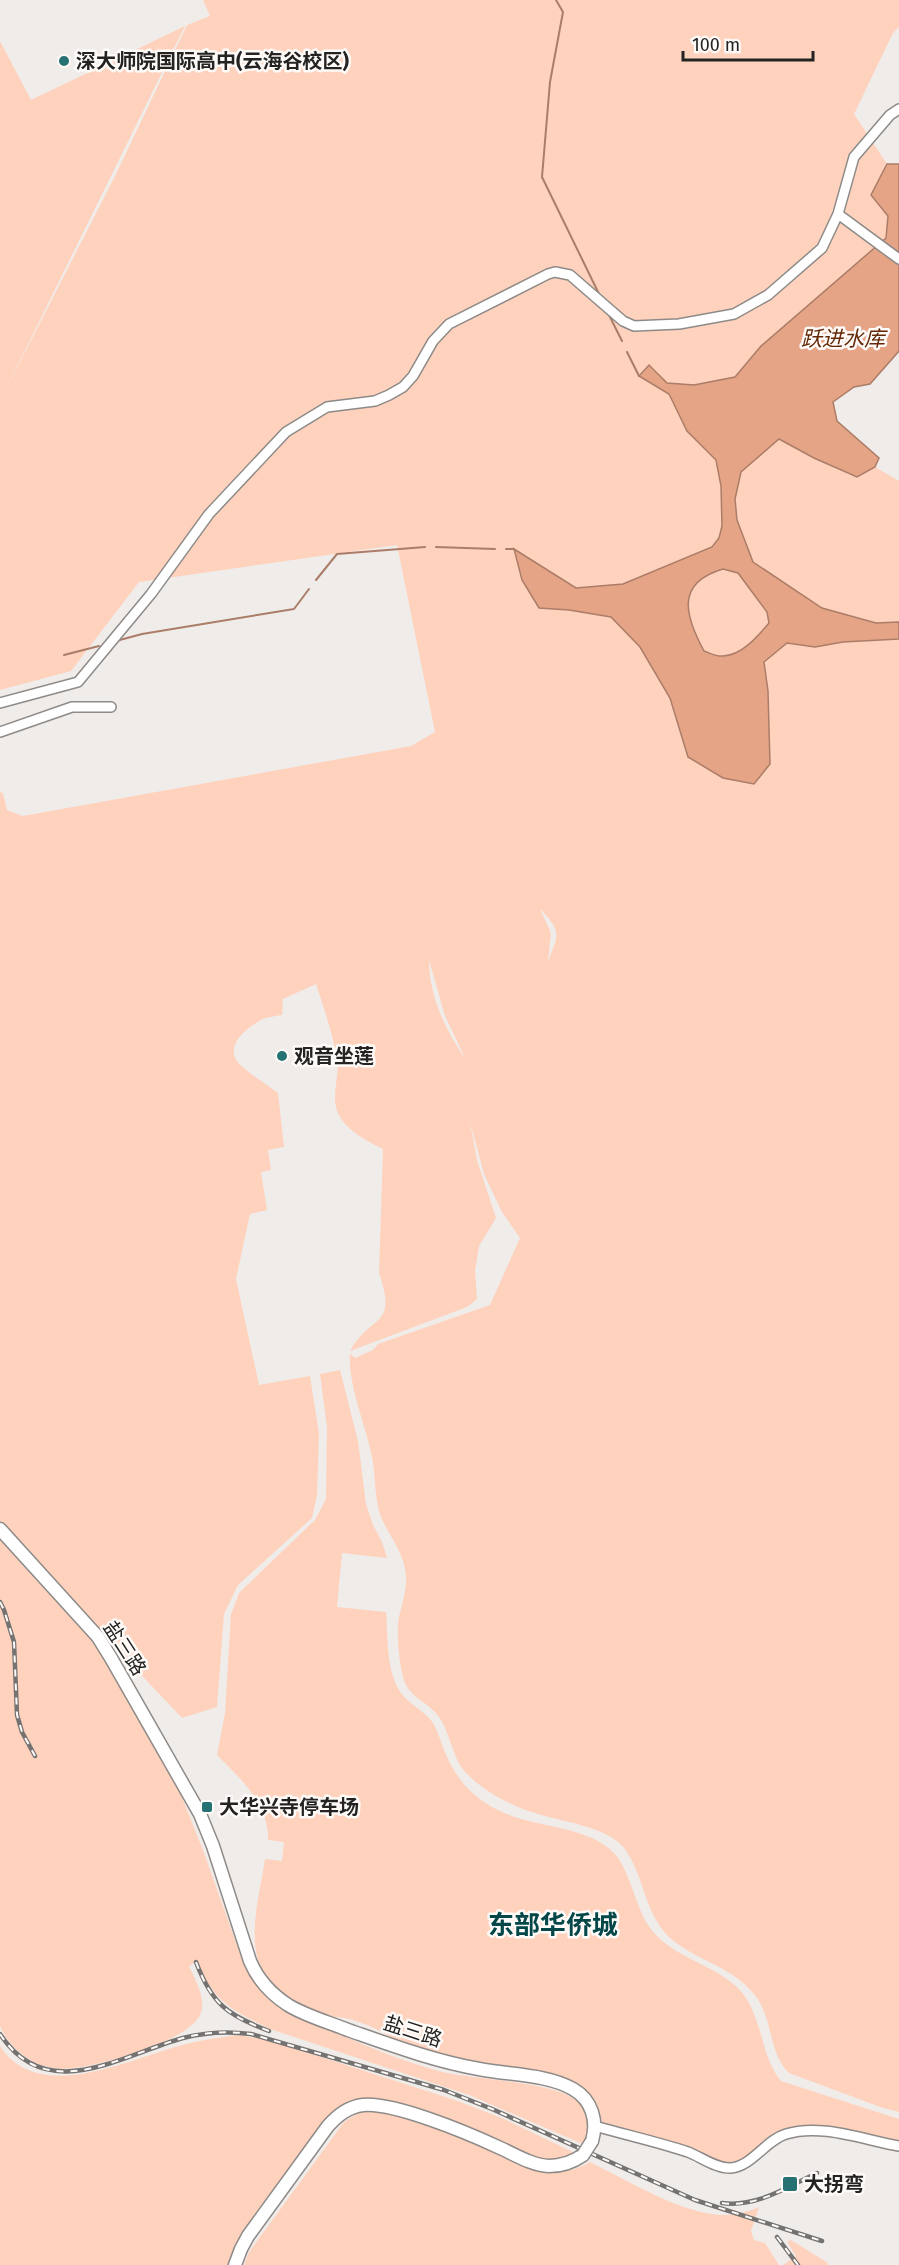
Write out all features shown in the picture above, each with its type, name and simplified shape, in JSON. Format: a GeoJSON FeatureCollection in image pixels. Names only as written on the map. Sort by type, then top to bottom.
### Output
{"type":"FeatureCollection","features":[{"type":"Feature","properties":{"kind":"main road","name":"盐三路"},"geometry":{"type":"LineString","coordinates":[[0,1529],[93,1632],[111,1658],[194,1800],[213,1846],[250,1961],[258,1977],[271,1992],[298,2011],[403,2050],[444,2062],[547,2081],[572,2088],[588,2102],[595,2126]]}},
{"type":"Feature","properties":{"kind":"main road"},"geometry":{"type":"LineString","coordinates":[[236,2265],[248,2236],[328,2126],[343,2112],[356,2106],[388,2107],[475,2137],[537,2164],[559,2166],[583,2155],[592,2141],[595,2126]]}},
{"type":"Feature","properties":{"kind":"street"},"geometry":{"type":"LineString","coordinates":[[0,703],[78,682],[151,594],[209,514],[286,432],[327,407],[375,400],[403,387],[413,376],[433,341],[449,324],[555,272],[570,275],[623,321],[634,326],[679,324],[734,314],[768,295],[822,248],[838,214],[854,157],[890,115],[899,99]]}},
{"type":"Feature","properties":{"kind":"street"},"geometry":{"type":"LineString","coordinates":[[890,115],[899,109]]}},
{"type":"Feature","properties":{"kind":"street"},"geometry":{"type":"LineString","coordinates":[[838,214],[899,259]]}},
{"type":"Feature","properties":{"kind":"street"},"geometry":{"type":"LineString","coordinates":[[0,732],[72,706],[111,706]]}},
{"type":"Feature","properties":{"kind":"street"},"geometry":{"type":"LineString","coordinates":[[595,2126],[688,2152],[720,2166],[732,2168],[743,2164],[784,2134],[810,2130],[838,2133],[899,2146]]}},
{"type":"Feature","properties":{"kind":"shaded area"},"geometry":{"type":"Polygon","coordinates":[[[203,0],[899,0],[899,27],[893,33],[854,114],[887,164],[899,164],[899,351],[870,384],[854,387],[833,402],[837,421],[879,458],[875,467],[899,481],[899,2112],[789,2073],[774,2047],[766,2017],[757,1998],[737,1978],[677,1944],[667,1935],[653,1914],[636,1869],[624,1848],[595,1830],[526,1810],[499,1798],[482,1787],[462,1768],[439,1717],[409,1690],[403,1677],[398,1647],[399,1617],[406,1586],[405,1568],[379,1510],[372,1457],[354,1392],[350,1354],[355,1358],[373,1350],[378,1344],[490,1305],[520,1238],[502,1212],[484,1174],[470,1122],[477,1160],[496,1218],[479,1246],[475,1271],[477,1299],[467,1307],[350,1351],[358,1339],[380,1319],[384,1312],[384,1291],[379,1273],[383,1149],[351,1129],[339,1115],[335,1097],[337,1060],[331,1031],[316,984],[283,999],[282,1015],[263,1019],[251,1026],[240,1036],[234,1048],[234,1055],[240,1065],[278,1093],[284,1147],[268,1150],[271,1170],[261,1172],[267,1210],[250,1214],[236,1279],[259,1385],[310,1376],[319,1434],[317,1495],[312,1518],[238,1585],[224,1614],[217,1707],[182,1718],[37,1565],[0,1521],[0,792],[3,793],[7,810],[23,816],[411,746],[435,732],[397,545],[139,582],[71,671],[0,690],[0,41],[31,100],[185,26],[3,395],[116,174],[187,25],[210,16],[203,0]],[[540,909],[551,933],[548,962],[556,935],[553,924],[540,909]],[[429,960],[435,999],[451,1036],[465,1058],[445,1016],[429,960]]]}},
{"type":"Feature","properties":{"kind":"shaded area"},"geometry":{"type":"Polygon","coordinates":[[[340,1370],[358,1441],[366,1504],[387,1558],[342,1553],[337,1607],[386,1612],[388,1651],[394,1679],[405,1697],[433,1723],[455,1772],[469,1790],[496,1809],[519,1818],[591,1837],[613,1852],[623,1867],[643,1917],[656,1936],[678,1952],[727,1979],[745,1997],[757,2021],[768,2058],[781,2081],[899,2119],[899,2149],[829,2133],[785,2135],[740,2164],[721,2164],[608,2128],[603,2123],[593,2100],[583,2090],[406,2048],[386,2034],[364,2024],[307,2008],[281,1993],[268,1980],[260,1967],[256,1952],[255,1921],[265,1859],[282,1861],[284,1842],[268,1840],[264,1815],[252,1793],[217,1755],[225,1713],[231,1614],[239,1593],[315,1520],[326,1499],[327,1427],[320,1374],[340,1370]]]}},
{"type":"Feature","properties":{"kind":"shaded area"},"geometry":{"type":"Polygon","coordinates":[[[0,1537],[93,1637],[181,1795],[240,1954],[250,1974],[264,1993],[281,2009],[361,2044],[422,2066],[457,2075],[531,2085],[564,2094],[576,2100],[585,2110],[589,2126],[585,2145],[469,2095],[270,2029],[234,2010],[217,1996],[197,1961],[189,1966],[201,1995],[201,2013],[193,2024],[160,2044],[93,2065],[60,2069],[38,2064],[15,2048],[0,2026],[0,1537]]]}},
{"type":"Feature","properties":{"kind":"shaded area"},"geometry":{"type":"Polygon","coordinates":[[[238,2035],[268,2040],[455,2100],[504,2119],[577,2154],[564,2159],[551,2160],[536,2157],[469,2128],[381,2101],[366,2101],[325,2127],[235,2244],[230,2265],[0,2265],[0,2046],[16,2064],[37,2073],[60,2076],[110,2068],[186,2044],[238,2035]]]}},
{"type":"Feature","properties":{"kind":"shaded area"},"geometry":{"type":"Polygon","coordinates":[[[371,2110],[402,2116],[432,2126],[539,2171],[564,2171],[590,2162],[657,2196],[693,2210],[727,2215],[739,2214],[759,2207],[751,2231],[754,2240],[765,2243],[779,2265],[244,2265],[249,2252],[344,2122],[358,2113],[371,2110]]]}},
{"type":"Feature","properties":{"kind":"shaded area"},"geometry":{"type":"Polygon","coordinates":[[[791,2240],[828,2265],[783,2265],[796,2256],[787,2242],[791,2240]]]}},
{"type":"Feature","properties":{"kind":"water","name":"跃进水库"},"geometry":{"type":"Polygon","coordinates":[[[887,164],[899,164],[899,351],[870,384],[854,387],[833,402],[837,421],[879,458],[875,467],[857,477],[779,439],[741,472],[735,499],[737,520],[753,562],[822,608],[876,623],[899,622],[899,639],[843,642],[815,647],[787,643],[764,662],[768,691],[770,764],[754,784],[723,778],[688,757],[670,698],[640,647],[611,617],[539,608],[522,580],[514,549],[576,588],[623,584],[712,547],[719,538],[722,526],[721,486],[716,460],[687,431],[669,394],[639,376],[649,365],[667,383],[694,385],[735,377],[761,346],[886,238],[888,216],[871,195],[887,164]],[[723,569],[708,575],[697,583],[691,592],[688,602],[689,613],[704,651],[721,656],[737,652],[743,649],[769,623],[767,612],[738,573],[723,569]]]}},
{"type":"Feature","properties":{"kind":"waterway"},"geometry":{"type":"LineString","coordinates":[[556,0],[563,12],[550,82],[542,177],[600,296]]}},
{"type":"Feature","properties":{"kind":"waterway"},"geometry":{"type":"LineString","coordinates":[[609,315],[622,341]]}},
{"type":"Feature","properties":{"kind":"waterway"},"geometry":{"type":"LineString","coordinates":[[627,352],[639,376]]}},
{"type":"Feature","properties":{"kind":"waterway"},"geometry":{"type":"LineString","coordinates":[[316,580],[337,554],[425,547]]}},
{"type":"Feature","properties":{"kind":"waterway"},"geometry":{"type":"LineString","coordinates":[[436,547],[495,549]]}},
{"type":"Feature","properties":{"kind":"waterway"},"geometry":{"type":"LineString","coordinates":[[506,549],[514,549]]}},
{"type":"Feature","properties":{"kind":"waterway"},"geometry":{"type":"LineString","coordinates":[[116,641],[142,634],[294,609],[309,589]]}},
{"type":"Feature","properties":{"kind":"waterway"},"geometry":{"type":"LineString","coordinates":[[64,655],[99,646]]}},
{"type":"Feature","properties":{"kind":"railway"},"geometry":{"type":"LineString","coordinates":[[0,1602],[14,1642],[17,1715],[22,1732],[35,1756]]}},
{"type":"Feature","properties":{"kind":"railway"},"geometry":{"type":"LineString","coordinates":[[196,1962],[208,1988],[223,2006],[242,2019],[269,2031]]}},
{"type":"Feature","properties":{"kind":"railway"},"geometry":{"type":"LineString","coordinates":[[0,2034],[19,2056],[40,2067],[62,2071],[86,2069],[110,2063],[192,2036],[217,2033],[251,2034],[444,2090],[492,2109],[695,2200],[822,2241]]}},
{"type":"Feature","properties":{"kind":"railway"},"geometry":{"type":"LineString","coordinates":[[722,2203],[735,2204],[759,2199],[817,2173]]}},
{"type":"Feature","properties":{"kind":"railway"},"geometry":{"type":"LineString","coordinates":[[777,2237],[798,2265]]}},
{"type":"Feature","properties":{"kind":"place","name":"深大师院国际高中(云海谷校区)"},"geometry":{"type":"Point","coordinates":[64,61]}},
{"type":"Feature","properties":{"kind":"place","name":"观音坐莲"},"geometry":{"type":"Point","coordinates":[282,1056]}},
{"type":"Feature","properties":{"kind":"place","name":"大华兴寺停车场"},"geometry":{"type":"Point","coordinates":[207,1807]}},
{"type":"Feature","properties":{"kind":"place","name":"大拐弯"},"geometry":{"type":"Point","coordinates":[790,2184]}},
{"type":"Feature","properties":{"kind":"district","name":"东部华侨城"},"geometry":{"type":"Point","coordinates":[553,1925]}}]}
